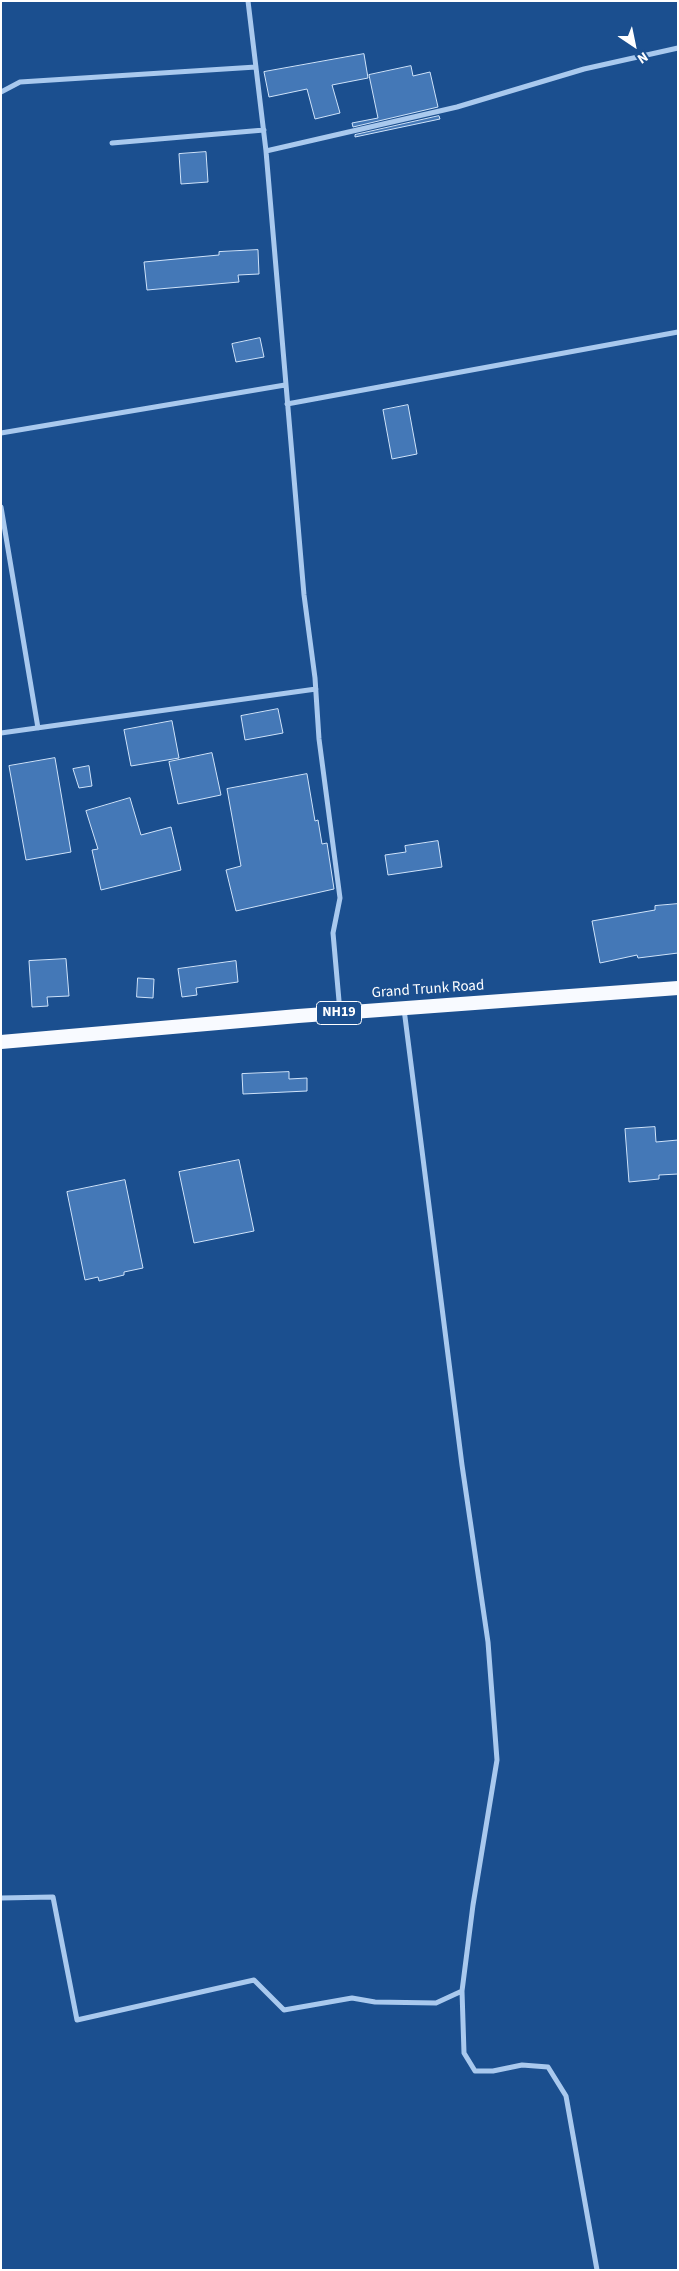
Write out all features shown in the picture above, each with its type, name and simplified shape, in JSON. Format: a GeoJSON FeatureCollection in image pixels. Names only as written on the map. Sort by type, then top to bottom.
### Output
{"type":"FeatureCollection","features":[{"type":"Feature","properties":{"kind":"highway","name":"Grand Trunk Road"},"geometry":{"type":"LineString","coordinates":[[1,1042],[340,1013],[678,988]]}},
{"type":"Feature","properties":{"kind":"street"},"geometry":{"type":"LineString","coordinates":[[248,1],[266,151],[304,595],[316,689],[319,739],[340,898],[333,933],[340,1013]]}},
{"type":"Feature","properties":{"kind":"street"},"geometry":{"type":"LineString","coordinates":[[266,151],[457,107],[584,70],[678,48]]}},
{"type":"Feature","properties":{"kind":"street"},"geometry":{"type":"LineString","coordinates":[[1,92],[20,82],[256,67]]}},
{"type":"Feature","properties":{"kind":"street"},"geometry":{"type":"LineString","coordinates":[[112,143],[264,130]]}},
{"type":"Feature","properties":{"kind":"street"},"geometry":{"type":"LineString","coordinates":[[287,404],[678,332]]}},
{"type":"Feature","properties":{"kind":"street"},"geometry":{"type":"LineString","coordinates":[[1,433],[285,385]]}},
{"type":"Feature","properties":{"kind":"street"},"geometry":{"type":"LineString","coordinates":[[1,507],[38,728]]}},
{"type":"Feature","properties":{"kind":"street"},"geometry":{"type":"LineString","coordinates":[[1,733],[316,689]]}},
{"type":"Feature","properties":{"kind":"street"},"geometry":{"type":"LineString","coordinates":[[404,1008],[462,1465],[488,1642],[497,1760],[473,1905],[462,1991],[464,2053],[475,2071],[493,2071],[522,2065],[548,2067],[566,2096],[597,2270]]}},
{"type":"Feature","properties":{"kind":"street"},"geometry":{"type":"LineString","coordinates":[[1,1898],[53,1897],[76,2020],[254,1980],[284,2010],[352,1998],[375,2002],[436,2003],[462,1991]]}},
{"type":"Feature","properties":{"kind":"building"},"geometry":{"type":"Polygon","coordinates":[[[364,54],[368,78],[332,85],[340,113],[315,119],[307,89],[269,97],[264,72],[364,54]]]}},
{"type":"Feature","properties":{"kind":"building"},"geometry":{"type":"Polygon","coordinates":[[[411,66],[413,76],[430,72],[438,107],[353,127],[352,123],[378,118],[369,75],[411,66]]]}},
{"type":"Feature","properties":{"kind":"building"},"geometry":{"type":"Polygon","coordinates":[[[439,116],[440,119],[355,137],[355,135],[439,116]]]}},
{"type":"Feature","properties":{"kind":"building"},"geometry":{"type":"Polygon","coordinates":[[[206,152],[208,182],[181,184],[179,154],[206,152]]]}},
{"type":"Feature","properties":{"kind":"building"},"geometry":{"type":"Polygon","coordinates":[[[258,250],[259,274],[238,275],[239,282],[147,290],[144,262],[219,255],[219,252],[258,250]]]}},
{"type":"Feature","properties":{"kind":"building"},"geometry":{"type":"Polygon","coordinates":[[[260,338],[264,357],[236,362],[232,344],[260,338]]]}},
{"type":"Feature","properties":{"kind":"building"},"geometry":{"type":"Polygon","coordinates":[[[408,405],[417,454],[392,459],[383,410],[408,405]]]}},
{"type":"Feature","properties":{"kind":"building"},"geometry":{"type":"Polygon","coordinates":[[[278,709],[283,733],[245,740],[241,716],[278,709]]]}},
{"type":"Feature","properties":{"kind":"building"},"geometry":{"type":"Polygon","coordinates":[[[172,721],[179,758],[131,766],[124,730],[172,721]]]}},
{"type":"Feature","properties":{"kind":"building"},"geometry":{"type":"Polygon","coordinates":[[[212,753],[221,795],[178,804],[169,762],[212,753]]]}},
{"type":"Feature","properties":{"kind":"building"},"geometry":{"type":"Polygon","coordinates":[[[55,758],[71,852],[26,860],[9,766],[55,758]]]}},
{"type":"Feature","properties":{"kind":"building"},"geometry":{"type":"Polygon","coordinates":[[[89,766],[92,786],[79,788],[73,769],[89,766]]]}},
{"type":"Feature","properties":{"kind":"building"},"geometry":{"type":"Polygon","coordinates":[[[307,774],[315,821],[318,820],[322,844],[327,843],[334,889],[236,911],[226,870],[241,866],[227,789],[307,774]]]}},
{"type":"Feature","properties":{"kind":"building"},"geometry":{"type":"Polygon","coordinates":[[[130,798],[141,835],[171,827],[181,870],[101,890],[92,850],[98,849],[86,811],[130,798]]]}},
{"type":"Feature","properties":{"kind":"building"},"geometry":{"type":"Polygon","coordinates":[[[438,841],[442,867],[388,875],[385,855],[406,852],[405,846],[438,841]]]}},
{"type":"Feature","properties":{"kind":"building"},"geometry":{"type":"Polygon","coordinates":[[[678,904],[678,953],[638,958],[637,955],[600,963],[592,921],[655,910],[655,906],[678,904]]]}},
{"type":"Feature","properties":{"kind":"building"},"geometry":{"type":"Polygon","coordinates":[[[66,959],[69,996],[47,997],[48,1006],[32,1007],[29,961],[66,959]]]}},
{"type":"Feature","properties":{"kind":"building"},"geometry":{"type":"Polygon","coordinates":[[[236,961],[238,982],[196,988],[197,995],[182,997],[178,969],[236,961]]]}},
{"type":"Feature","properties":{"kind":"building"},"geometry":{"type":"Polygon","coordinates":[[[138,978],[154,979],[153,998],[137,997],[138,978]]]}},
{"type":"Feature","properties":{"kind":"building"},"geometry":{"type":"Polygon","coordinates":[[[289,1072],[289,1079],[307,1078],[307,1091],[243,1094],[242,1074],[289,1072]]]}},
{"type":"Feature","properties":{"kind":"building"},"geometry":{"type":"Polygon","coordinates":[[[655,1127],[656,1142],[678,1140],[678,1174],[659,1175],[659,1179],[629,1182],[625,1129],[655,1127]]]}},
{"type":"Feature","properties":{"kind":"building"},"geometry":{"type":"Polygon","coordinates":[[[239,1160],[254,1231],[194,1243],[179,1172],[239,1160]]]}},
{"type":"Feature","properties":{"kind":"building"},"geometry":{"type":"Polygon","coordinates":[[[125,1180],[143,1268],[124,1272],[124,1275],[99,1281],[98,1277],[85,1280],[67,1192],[125,1180]]]}}]}
